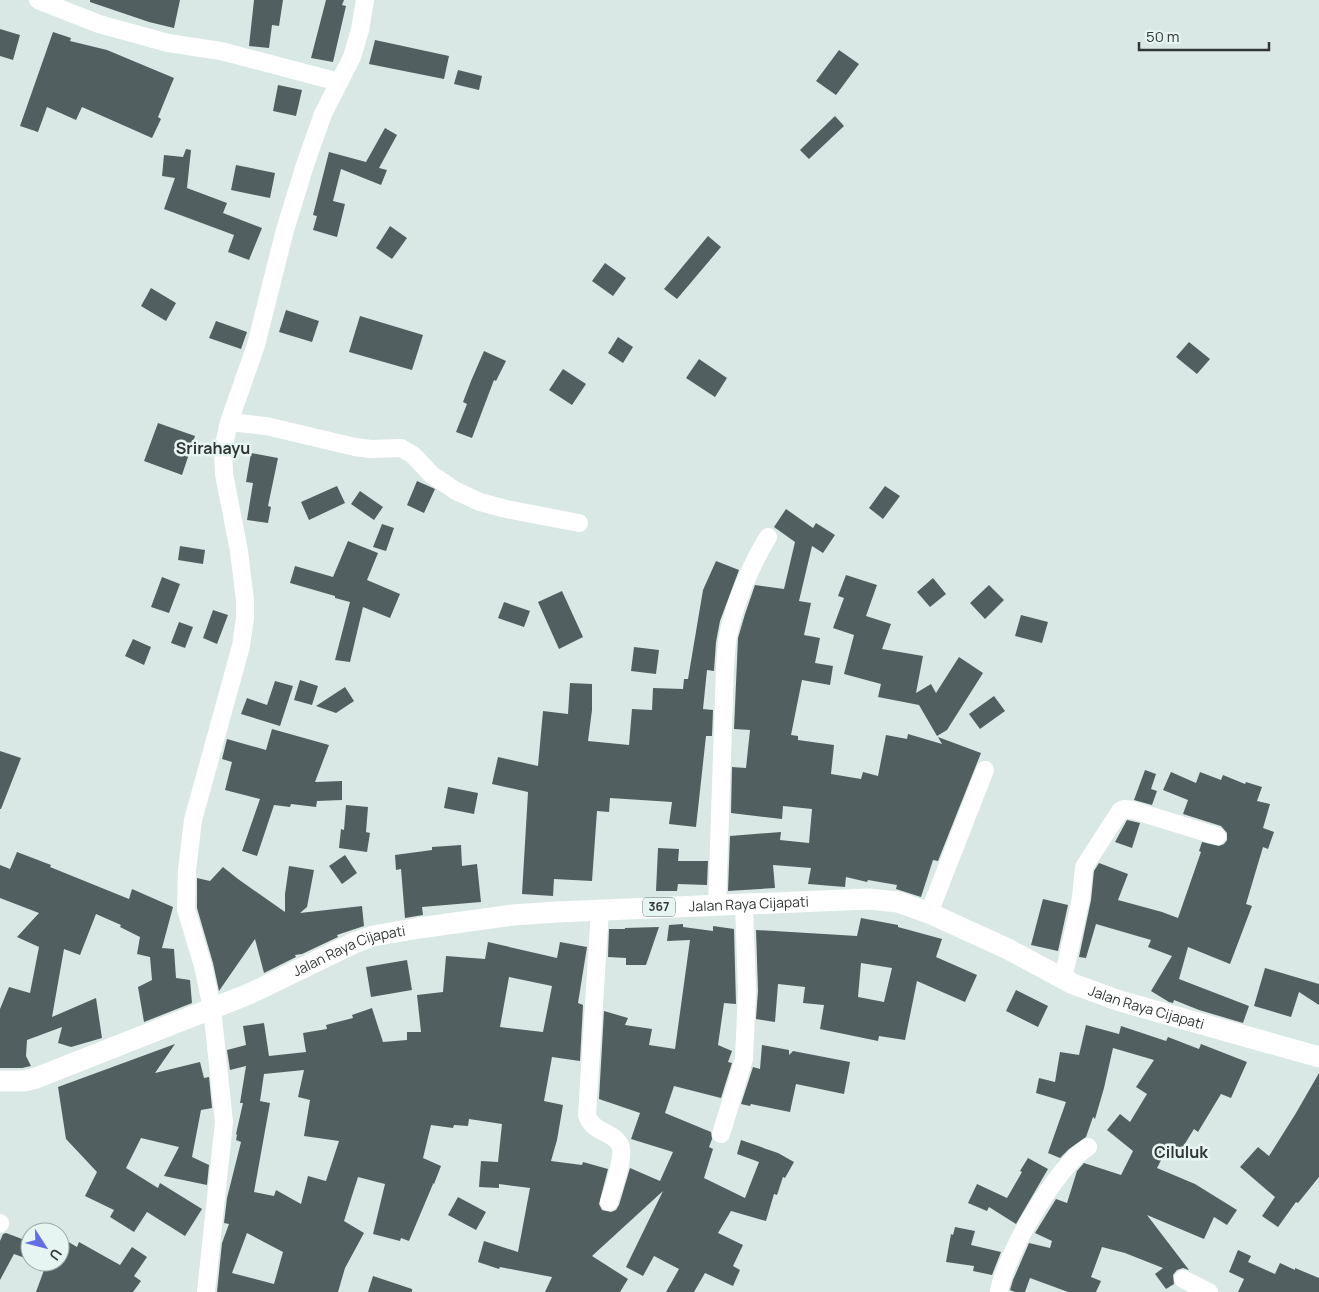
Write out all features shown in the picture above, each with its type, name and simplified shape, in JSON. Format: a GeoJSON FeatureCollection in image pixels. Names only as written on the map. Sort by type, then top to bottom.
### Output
{"type":"FeatureCollection","features":[{"type":"Feature","properties":{"kind":"main road","name":"Jalan Raya Cijapati"},"geometry":{"type":"LineString","coordinates":[[0,1081],[8,1082],[36,1078],[249,994],[354,943],[395,931],[513,916],[600,910],[868,899],[898,902],[929,913],[1008,949],[1063,979],[1120,1001],[1319,1057]]}},
{"type":"Feature","properties":{"kind":"street"},"geometry":{"type":"LineString","coordinates":[[38,0],[99,24],[168,43],[221,51],[339,82]]}},
{"type":"Feature","properties":{"kind":"street"},"geometry":{"type":"LineString","coordinates":[[206,1292],[224,1122],[212,1008],[203,966],[186,909],[186,870],[193,820],[241,646],[245,618],[239,551],[224,474],[223,449],[229,422],[256,345],[285,230],[323,114],[352,57],[360,30],[365,0]]}},
{"type":"Feature","properties":{"kind":"street"},"geometry":{"type":"LineString","coordinates":[[229,422],[266,426],[355,447],[371,449],[401,448],[413,454],[432,476],[456,491],[480,502],[579,523]]}},
{"type":"Feature","properties":{"kind":"street"},"geometry":{"type":"LineString","coordinates":[[717,905],[724,667],[728,636],[754,560],[768,536]]}},
{"type":"Feature","properties":{"kind":"street"},"geometry":{"type":"LineString","coordinates":[[929,913],[985,770]]}},
{"type":"Feature","properties":{"kind":"street"},"geometry":{"type":"LineString","coordinates":[[1063,979],[1082,898],[1084,867],[1120,811],[1124,809],[1132,810],[1218,836]]}},
{"type":"Feature","properties":{"kind":"street"},"geometry":{"type":"LineString","coordinates":[[721,1134],[744,1059],[747,991],[744,904]]}},
{"type":"Feature","properties":{"kind":"street"},"geometry":{"type":"LineString","coordinates":[[600,910],[587,1115],[588,1121],[592,1125],[616,1139],[621,1145],[621,1159],[609,1202]]}},
{"type":"Feature","properties":{"kind":"street"},"geometry":{"type":"LineString","coordinates":[[999,1292],[1006,1268],[1032,1215],[1074,1157],[1088,1147]]}},
{"type":"Feature","properties":{"kind":"street"},"geometry":{"type":"LineString","coordinates":[[1183,1279],[1209,1292]]}},
{"type":"Feature","properties":{"kind":"building"},"geometry":{"type":"Polygon","coordinates":[[[90,0],[180,0],[174,28],[149,22],[90,2],[90,0]]]}},
{"type":"Feature","properties":{"kind":"building"},"geometry":{"type":"Polygon","coordinates":[[[254,0],[283,0],[279,26],[272,25],[269,48],[249,46],[254,0]]]}},
{"type":"Feature","properties":{"kind":"building"},"geometry":{"type":"Polygon","coordinates":[[[326,0],[344,0],[342,5],[346,6],[333,62],[311,58],[326,0]]]}},
{"type":"Feature","properties":{"kind":"building"},"geometry":{"type":"Polygon","coordinates":[[[0,29],[20,35],[13,60],[0,56],[0,29]]]}},
{"type":"Feature","properties":{"kind":"building"},"geometry":{"type":"Polygon","coordinates":[[[53,32],[71,38],[70,41],[107,50],[174,78],[158,117],[161,119],[152,138],[82,107],[76,120],[47,107],[38,132],[20,126],[53,32]]]}},
{"type":"Feature","properties":{"kind":"building"},"geometry":{"type":"Polygon","coordinates":[[[375,40],[449,56],[444,79],[369,64],[375,40]]]}},
{"type":"Feature","properties":{"kind":"building"},"geometry":{"type":"Polygon","coordinates":[[[839,50],[859,64],[836,95],[816,81],[839,50]]]}},
{"type":"Feature","properties":{"kind":"building"},"geometry":{"type":"Polygon","coordinates":[[[458,70],[482,76],[479,90],[454,84],[458,70]]]}},
{"type":"Feature","properties":{"kind":"building"},"geometry":{"type":"Polygon","coordinates":[[[278,85],[302,90],[296,116],[273,111],[278,85]]]}},
{"type":"Feature","properties":{"kind":"building"},"geometry":{"type":"Polygon","coordinates":[[[835,116],[844,126],[809,159],[800,150],[835,116]]]}},
{"type":"Feature","properties":{"kind":"building"},"geometry":{"type":"Polygon","coordinates":[[[385,128],[397,135],[379,168],[387,170],[381,185],[341,169],[333,201],[345,204],[337,237],[313,230],[317,216],[313,215],[329,152],[366,162],[385,128]]]}},
{"type":"Feature","properties":{"kind":"building"},"geometry":{"type":"Polygon","coordinates":[[[186,149],[191,150],[187,188],[227,203],[223,213],[262,228],[249,260],[228,252],[234,235],[164,209],[175,178],[162,176],[164,155],[183,157],[186,149]]]}},
{"type":"Feature","properties":{"kind":"building"},"geometry":{"type":"Polygon","coordinates":[[[236,165],[275,173],[270,198],[231,190],[236,165]]]}},
{"type":"Feature","properties":{"kind":"building"},"geometry":{"type":"Polygon","coordinates":[[[390,226],[407,238],[392,259],[376,248],[390,226]]]}},
{"type":"Feature","properties":{"kind":"building"},"geometry":{"type":"Polygon","coordinates":[[[708,236],[721,247],[677,299],[664,289],[708,236]]]}},
{"type":"Feature","properties":{"kind":"building"},"geometry":{"type":"Polygon","coordinates":[[[605,263],[626,278],[613,296],[592,281],[605,263]]]}},
{"type":"Feature","properties":{"kind":"building"},"geometry":{"type":"Polygon","coordinates":[[[151,288],[176,303],[166,321],[141,306],[151,288]]]}},
{"type":"Feature","properties":{"kind":"building"},"geometry":{"type":"Polygon","coordinates":[[[286,310],[319,321],[312,342],[279,332],[286,310]]]}},
{"type":"Feature","properties":{"kind":"building"},"geometry":{"type":"Polygon","coordinates":[[[360,316],[423,335],[412,370],[349,352],[360,316]]]}},
{"type":"Feature","properties":{"kind":"building"},"geometry":{"type":"Polygon","coordinates":[[[216,321],[247,332],[241,349],[209,338],[216,321]]]}},
{"type":"Feature","properties":{"kind":"building"},"geometry":{"type":"Polygon","coordinates":[[[618,337],[633,347],[623,363],[608,353],[618,337]]]}},
{"type":"Feature","properties":{"kind":"building"},"geometry":{"type":"Polygon","coordinates":[[[1189,342],[1210,359],[1197,374],[1176,357],[1189,342]]]}},
{"type":"Feature","properties":{"kind":"building"},"geometry":{"type":"Polygon","coordinates":[[[484,351],[506,361],[496,381],[494,380],[472,438],[456,432],[467,404],[463,402],[484,351]]]}},
{"type":"Feature","properties":{"kind":"building"},"geometry":{"type":"Polygon","coordinates":[[[699,359],[727,378],[715,397],[686,378],[699,359]]]}},
{"type":"Feature","properties":{"kind":"building"},"geometry":{"type":"Polygon","coordinates":[[[563,369],[586,384],[572,405],[549,390],[563,369]]]}},
{"type":"Feature","properties":{"kind":"building"},"geometry":{"type":"Polygon","coordinates":[[[158,423],[195,436],[182,475],[144,461],[158,423]]]}},
{"type":"Feature","properties":{"kind":"building"},"geometry":{"type":"Polygon","coordinates":[[[251,453],[278,458],[268,506],[271,507],[268,523],[247,520],[253,483],[246,482],[251,453]]]}},
{"type":"Feature","properties":{"kind":"building"},"geometry":{"type":"Polygon","coordinates":[[[417,481],[435,489],[424,513],[407,505],[417,481]]]}},
{"type":"Feature","properties":{"kind":"building"},"geometry":{"type":"Polygon","coordinates":[[[337,486],[345,503],[309,520],[301,502],[337,486]]]}},
{"type":"Feature","properties":{"kind":"building"},"geometry":{"type":"Polygon","coordinates":[[[885,486],[900,496],[883,519],[869,508],[885,486]]]}},
{"type":"Feature","properties":{"kind":"building"},"geometry":{"type":"Polygon","coordinates":[[[360,491],[383,507],[374,520],[351,504],[360,491]]]}},
{"type":"Feature","properties":{"kind":"building"},"geometry":{"type":"Polygon","coordinates":[[[786,509],[813,528],[816,523],[835,535],[823,553],[812,546],[799,601],[811,603],[804,635],[820,638],[815,663],[833,666],[830,685],[802,680],[791,735],[798,736],[798,740],[834,745],[831,774],[861,779],[863,772],[878,776],[886,735],[907,739],[908,734],[942,744],[938,737],[981,753],[938,861],[933,860],[921,897],[896,889],[897,885],[868,880],[867,882],[846,877],[845,887],[808,884],[811,868],[773,865],[775,888],[728,891],[730,836],[781,832],[780,840],[809,843],[812,809],[783,806],[782,819],[731,813],[732,767],[746,768],[750,730],[734,729],[738,638],[755,585],[784,589],[795,542],[774,527],[786,509]]]}},
{"type":"Feature","properties":{"kind":"building"},"geometry":{"type":"Polygon","coordinates":[[[382,524],[394,528],[386,551],[373,547],[382,524]]]}},
{"type":"Feature","properties":{"kind":"building"},"geometry":{"type":"Polygon","coordinates":[[[348,541],[378,553],[367,580],[400,594],[390,618],[363,607],[350,662],[335,660],[350,602],[290,583],[295,566],[333,577],[348,541]]]}},
{"type":"Feature","properties":{"kind":"building"},"geometry":{"type":"Polygon","coordinates":[[[180,546],[205,550],[203,564],[178,560],[180,546]]]}},
{"type":"Feature","properties":{"kind":"building"},"geometry":{"type":"Polygon","coordinates":[[[716,561],[739,570],[720,621],[714,671],[707,670],[703,709],[713,710],[712,736],[706,736],[696,827],[669,824],[672,802],[610,798],[609,812],[597,811],[592,881],[554,879],[553,896],[522,894],[528,792],[492,784],[498,757],[538,766],[543,711],[568,714],[570,683],[592,684],[592,710],[588,741],[629,745],[632,709],[652,710],[653,688],[683,689],[684,679],[688,679],[703,590],[716,561]]]}},
{"type":"Feature","properties":{"kind":"building"},"geometry":{"type":"Polygon","coordinates":[[[846,575],[877,585],[866,616],[891,624],[882,649],[923,656],[916,693],[931,684],[936,693],[959,657],[983,673],[947,730],[937,736],[919,705],[878,697],[881,684],[844,674],[854,635],[833,628],[844,598],[838,596],[846,575]]]}},
{"type":"Feature","properties":{"kind":"building"},"geometry":{"type":"Polygon","coordinates":[[[162,577],[180,584],[169,613],[151,607],[162,577]]]}},
{"type":"Feature","properties":{"kind":"building"},"geometry":{"type":"Polygon","coordinates":[[[933,578],[946,594],[930,607],[917,592],[933,578]]]}},
{"type":"Feature","properties":{"kind":"building"},"geometry":{"type":"Polygon","coordinates":[[[989,585],[1004,600],[985,619],[970,603],[989,585]]]}},
{"type":"Feature","properties":{"kind":"building"},"geometry":{"type":"Polygon","coordinates":[[[562,591],[583,637],[559,649],[538,602],[562,591]]]}},
{"type":"Feature","properties":{"kind":"building"},"geometry":{"type":"Polygon","coordinates":[[[504,602],[530,611],[524,627],[498,618],[504,602]]]}},
{"type":"Feature","properties":{"kind":"building"},"geometry":{"type":"Polygon","coordinates":[[[213,610],[228,615],[217,644],[203,638],[213,610]]]}},
{"type":"Feature","properties":{"kind":"building"},"geometry":{"type":"Polygon","coordinates":[[[1021,615],[1048,622],[1042,643],[1015,636],[1021,615]]]}},
{"type":"Feature","properties":{"kind":"building"},"geometry":{"type":"Polygon","coordinates":[[[179,622],[193,627],[185,648],[171,643],[179,622]]]}},
{"type":"Feature","properties":{"kind":"building"},"geometry":{"type":"Polygon","coordinates":[[[133,639],[151,647],[144,665],[125,656],[133,639]]]}},
{"type":"Feature","properties":{"kind":"building"},"geometry":{"type":"Polygon","coordinates":[[[634,647],[659,650],[656,674],[631,671],[634,647]]]}},
{"type":"Feature","properties":{"kind":"building"},"geometry":{"type":"Polygon","coordinates":[[[300,680],[318,686],[312,705],[294,700],[300,680]]]}},
{"type":"Feature","properties":{"kind":"building"},"geometry":{"type":"Polygon","coordinates":[[[275,681],[293,686],[280,726],[241,714],[247,698],[267,705],[275,681]]]}},
{"type":"Feature","properties":{"kind":"building"},"geometry":{"type":"Polygon","coordinates":[[[345,687],[354,701],[336,713],[316,706],[345,687]]]}},
{"type":"Feature","properties":{"kind":"building"},"geometry":{"type":"Polygon","coordinates":[[[994,696],[1005,711],[980,729],[969,714],[994,696]]]}},
{"type":"Feature","properties":{"kind":"building"},"geometry":{"type":"Polygon","coordinates":[[[272,729],[329,745],[315,782],[342,781],[342,800],[317,801],[316,807],[291,804],[290,807],[274,805],[257,856],[242,851],[260,799],[225,790],[232,762],[222,759],[227,739],[266,750],[272,729]]]}},
{"type":"Feature","properties":{"kind":"building"},"geometry":{"type":"Polygon","coordinates":[[[0,751],[21,758],[1,809],[0,809],[0,751]]]}},
{"type":"Feature","properties":{"kind":"building"},"geometry":{"type":"Polygon","coordinates":[[[1145,770],[1156,774],[1151,789],[1157,791],[1152,805],[1134,800],[1145,770]]]}},
{"type":"Feature","properties":{"kind":"building"},"geometry":{"type":"Polygon","coordinates":[[[1171,772],[1196,783],[1200,772],[1221,780],[1223,775],[1245,784],[1246,782],[1262,787],[1257,801],[1270,804],[1263,828],[1274,832],[1268,849],[1263,847],[1246,904],[1252,906],[1230,964],[1188,947],[1179,979],[1249,1006],[1243,1023],[1199,1010],[1174,1000],[1173,1003],[1169,1002],[1151,991],[1172,956],[1148,947],[1151,940],[1096,924],[1086,958],[1079,957],[1091,900],[1094,871],[1099,863],[1128,874],[1118,900],[1178,918],[1201,852],[1199,851],[1202,842],[1219,846],[1227,840],[1227,833],[1221,826],[1183,814],[1188,800],[1163,790],[1171,772]]]}},
{"type":"Feature","properties":{"kind":"building"},"geometry":{"type":"Polygon","coordinates":[[[448,787],[478,793],[474,814],[444,808],[448,787]]]}},
{"type":"Feature","properties":{"kind":"building"},"geometry":{"type":"Polygon","coordinates":[[[346,805],[368,807],[366,832],[370,833],[367,852],[339,848],[341,829],[344,830],[346,805]]]}},
{"type":"Feature","properties":{"kind":"building"},"geometry":{"type":"Polygon","coordinates":[[[1127,820],[1140,823],[1132,848],[1115,842],[1127,820]]]}},
{"type":"Feature","properties":{"kind":"building"},"geometry":{"type":"Polygon","coordinates":[[[461,845],[462,866],[477,864],[481,902],[422,907],[423,915],[405,918],[401,869],[396,870],[395,855],[432,850],[432,847],[461,845]]]}},
{"type":"Feature","properties":{"kind":"building"},"geometry":{"type":"Polygon","coordinates":[[[658,848],[679,849],[678,861],[708,861],[707,885],[678,884],[677,891],[656,891],[658,848]]]}},
{"type":"Feature","properties":{"kind":"building"},"geometry":{"type":"Polygon","coordinates":[[[17,852],[129,899],[132,889],[173,907],[162,948],[174,949],[176,978],[190,980],[192,1003],[144,1022],[138,987],[152,980],[150,957],[137,954],[140,937],[120,927],[121,925],[96,914],[80,955],[64,949],[52,1017],[96,998],[102,1038],[71,1047],[58,1043],[62,1027],[27,1040],[26,1056],[31,1066],[0,1068],[0,1009],[9,987],[30,993],[39,947],[17,937],[39,913],[0,898],[0,865],[10,869],[17,852]]]}},
{"type":"Feature","properties":{"kind":"building"},"geometry":{"type":"Polygon","coordinates":[[[345,855],[357,873],[342,884],[329,866],[345,855]]]}},
{"type":"Feature","properties":{"kind":"building"},"geometry":{"type":"Polygon","coordinates":[[[289,866],[314,870],[307,907],[300,913],[362,906],[364,926],[337,935],[338,937],[302,954],[295,955],[296,957],[264,973],[255,939],[219,991],[197,908],[197,878],[210,881],[223,867],[285,912],[285,894],[289,866]]]}},
{"type":"Feature","properties":{"kind":"building"},"geometry":{"type":"Polygon","coordinates":[[[1043,899],[1068,905],[1058,951],[1031,945],[1043,899]]]}},
{"type":"Feature","properties":{"kind":"building"},"geometry":{"type":"Polygon","coordinates":[[[861,918],[898,925],[898,927],[942,939],[936,957],[977,975],[965,1002],[917,981],[905,1040],[879,1036],[878,1041],[820,1029],[824,1005],[803,1003],[805,987],[778,984],[775,1022],[756,1019],[758,991],[756,930],[857,936],[861,918]],[[861,963],[858,997],[884,1002],[892,968],[861,963]]]}},
{"type":"Feature","properties":{"kind":"building"},"geometry":{"type":"Polygon","coordinates":[[[683,924],[683,927],[713,931],[713,926],[734,929],[736,1004],[724,1003],[718,1045],[732,1051],[728,1062],[732,1063],[721,1098],[674,1086],[665,1113],[711,1132],[712,1139],[709,1147],[713,1149],[704,1178],[745,1198],[759,1162],[737,1154],[741,1140],[778,1153],[794,1162],[785,1178],[783,1177],[777,1195],[774,1194],[766,1221],[731,1211],[718,1233],[743,1245],[733,1266],[740,1270],[733,1286],[705,1273],[694,1292],[666,1292],[679,1269],[654,1256],[643,1276],[626,1267],[663,1191],[592,1256],[628,1279],[620,1292],[545,1292],[552,1277],[500,1267],[499,1269],[478,1262],[484,1241],[518,1252],[530,1188],[499,1184],[499,1188],[479,1187],[481,1161],[498,1162],[502,1124],[469,1119],[468,1126],[454,1125],[453,1128],[431,1125],[423,1158],[441,1166],[434,1184],[432,1183],[409,1241],[401,1238],[400,1241],[373,1234],[385,1184],[358,1177],[344,1221],[364,1233],[345,1268],[338,1292],[217,1292],[222,1243],[229,1224],[224,1223],[227,1198],[241,1142],[236,1140],[236,1134],[243,1103],[240,1103],[246,1066],[230,1070],[227,1050],[246,1045],[243,1026],[264,1023],[269,1056],[306,1052],[303,1033],[327,1029],[326,1025],[353,1018],[352,1015],[372,1008],[383,1042],[407,1040],[407,1032],[421,1032],[417,995],[443,992],[446,956],[485,959],[488,942],[557,958],[560,942],[587,947],[578,1003],[583,1005],[580,1061],[552,1057],[544,1101],[563,1105],[551,1161],[582,1165],[583,1162],[608,1169],[599,1204],[602,1210],[611,1212],[616,1210],[619,1205],[630,1168],[660,1181],[673,1152],[631,1139],[640,1113],[599,1099],[604,1011],[628,1018],[625,1025],[652,1029],[649,1045],[675,1049],[690,940],[667,941],[669,925],[683,924]],[[509,977],[500,1027],[543,1032],[552,986],[509,977]],[[304,1070],[264,1074],[260,1101],[270,1103],[254,1192],[274,1196],[276,1190],[301,1204],[308,1176],[326,1181],[339,1141],[304,1136],[310,1100],[298,1097],[304,1070]],[[247,1233],[232,1273],[274,1284],[283,1252],[247,1233]]]}},
{"type":"Feature","properties":{"kind":"building"},"geometry":{"type":"Polygon","coordinates":[[[659,927],[646,965],[626,965],[626,958],[608,957],[609,929],[659,927]]]}},
{"type":"Feature","properties":{"kind":"building"},"geometry":{"type":"Polygon","coordinates":[[[407,960],[412,990],[371,997],[366,967],[407,960]]]}},
{"type":"Feature","properties":{"kind":"building"},"geometry":{"type":"Polygon","coordinates":[[[1265,968],[1319,984],[1319,1005],[1299,992],[1291,1017],[1254,1006],[1265,968]]]}},
{"type":"Feature","properties":{"kind":"building"},"geometry":{"type":"Polygon","coordinates":[[[1016,990],[1048,1006],[1038,1027],[1006,1011],[1016,990]]]}},
{"type":"Feature","properties":{"kind":"building"},"geometry":{"type":"Polygon","coordinates":[[[1086,1025],[1119,1034],[1121,1026],[1166,1041],[1168,1037],[1199,1049],[1201,1044],[1247,1062],[1231,1098],[1221,1094],[1198,1132],[1194,1129],[1181,1150],[1170,1143],[1157,1168],[1195,1184],[1237,1210],[1227,1225],[1214,1217],[1204,1239],[1147,1215],[1189,1270],[1183,1268],[1177,1270],[1173,1275],[1174,1284],[1166,1289],[1155,1274],[1163,1268],[1125,1253],[1102,1247],[1091,1277],[1101,1281],[1096,1292],[1068,1292],[1030,1278],[1025,1292],[1015,1292],[1010,1290],[1029,1243],[1050,1248],[1052,1241],[1035,1233],[1056,1199],[1067,1203],[1077,1171],[1084,1163],[1121,1175],[1133,1151],[1107,1130],[1120,1114],[1130,1122],[1147,1094],[1136,1087],[1154,1060],[1113,1048],[1095,1119],[1093,1117],[1086,1137],[1060,1158],[1048,1153],[1066,1102],[1036,1093],[1039,1078],[1055,1082],[1060,1052],[1079,1055],[1086,1025]]]}},
{"type":"Feature","properties":{"kind":"building"},"geometry":{"type":"Polygon","coordinates":[[[175,1044],[155,1073],[200,1062],[204,1078],[209,1077],[212,1108],[201,1110],[192,1157],[209,1165],[207,1185],[164,1176],[179,1147],[141,1138],[126,1168],[158,1188],[160,1183],[202,1209],[185,1236],[147,1212],[134,1232],[110,1217],[114,1210],[85,1196],[97,1172],[66,1139],[58,1087],[175,1044]]]}},
{"type":"Feature","properties":{"kind":"building"},"geometry":{"type":"Polygon","coordinates":[[[762,1045],[789,1050],[789,1055],[793,1051],[850,1062],[844,1094],[796,1084],[790,1112],[751,1104],[750,1106],[741,1104],[753,1067],[760,1069],[762,1045]]]}},
{"type":"Feature","properties":{"kind":"building"},"geometry":{"type":"Polygon","coordinates":[[[1319,1073],[1319,1177],[1298,1203],[1296,1202],[1278,1227],[1262,1216],[1275,1197],[1240,1167],[1258,1147],[1269,1156],[1319,1073]]]}},
{"type":"Feature","properties":{"kind":"building"},"geometry":{"type":"Polygon","coordinates":[[[1028,1158],[1048,1169],[1016,1224],[989,1207],[987,1211],[968,1203],[977,1184],[1007,1198],[1028,1158]]]}},
{"type":"Feature","properties":{"kind":"building"},"geometry":{"type":"Polygon","coordinates":[[[458,1197],[486,1212],[476,1230],[448,1215],[458,1197]]]}},
{"type":"Feature","properties":{"kind":"building"},"geometry":{"type":"Polygon","coordinates":[[[955,1227],[975,1231],[971,1245],[1001,1252],[992,1275],[973,1271],[974,1266],[946,1262],[951,1234],[953,1235],[955,1227]]]}},
{"type":"Feature","properties":{"kind":"building"},"geometry":{"type":"Polygon","coordinates":[[[6,1233],[20,1238],[20,1256],[14,1254],[0,1280],[0,1241],[3,1234],[6,1233]]]}},
{"type":"Feature","properties":{"kind":"building"},"geometry":{"type":"Polygon","coordinates":[[[79,1242],[120,1265],[132,1247],[147,1257],[134,1276],[141,1281],[133,1292],[36,1292],[43,1272],[70,1272],[70,1243],[77,1247],[79,1242]]]}},
{"type":"Feature","properties":{"kind":"building"},"geometry":{"type":"Polygon","coordinates":[[[1238,1250],[1251,1256],[1248,1262],[1275,1274],[1280,1263],[1319,1278],[1319,1292],[1238,1292],[1244,1279],[1229,1272],[1238,1250]]]}},
{"type":"Feature","properties":{"kind":"building"},"geometry":{"type":"Polygon","coordinates":[[[373,1276],[412,1289],[412,1292],[368,1292],[373,1276]]]}},
{"type":"Feature","properties":{"kind":"district","name":"Srirahayu"},"geometry":{"type":"Point","coordinates":[213,448]}},
{"type":"Feature","properties":{"kind":"district","name":"Ciluluk"},"geometry":{"type":"Point","coordinates":[1181,1152]}}]}
